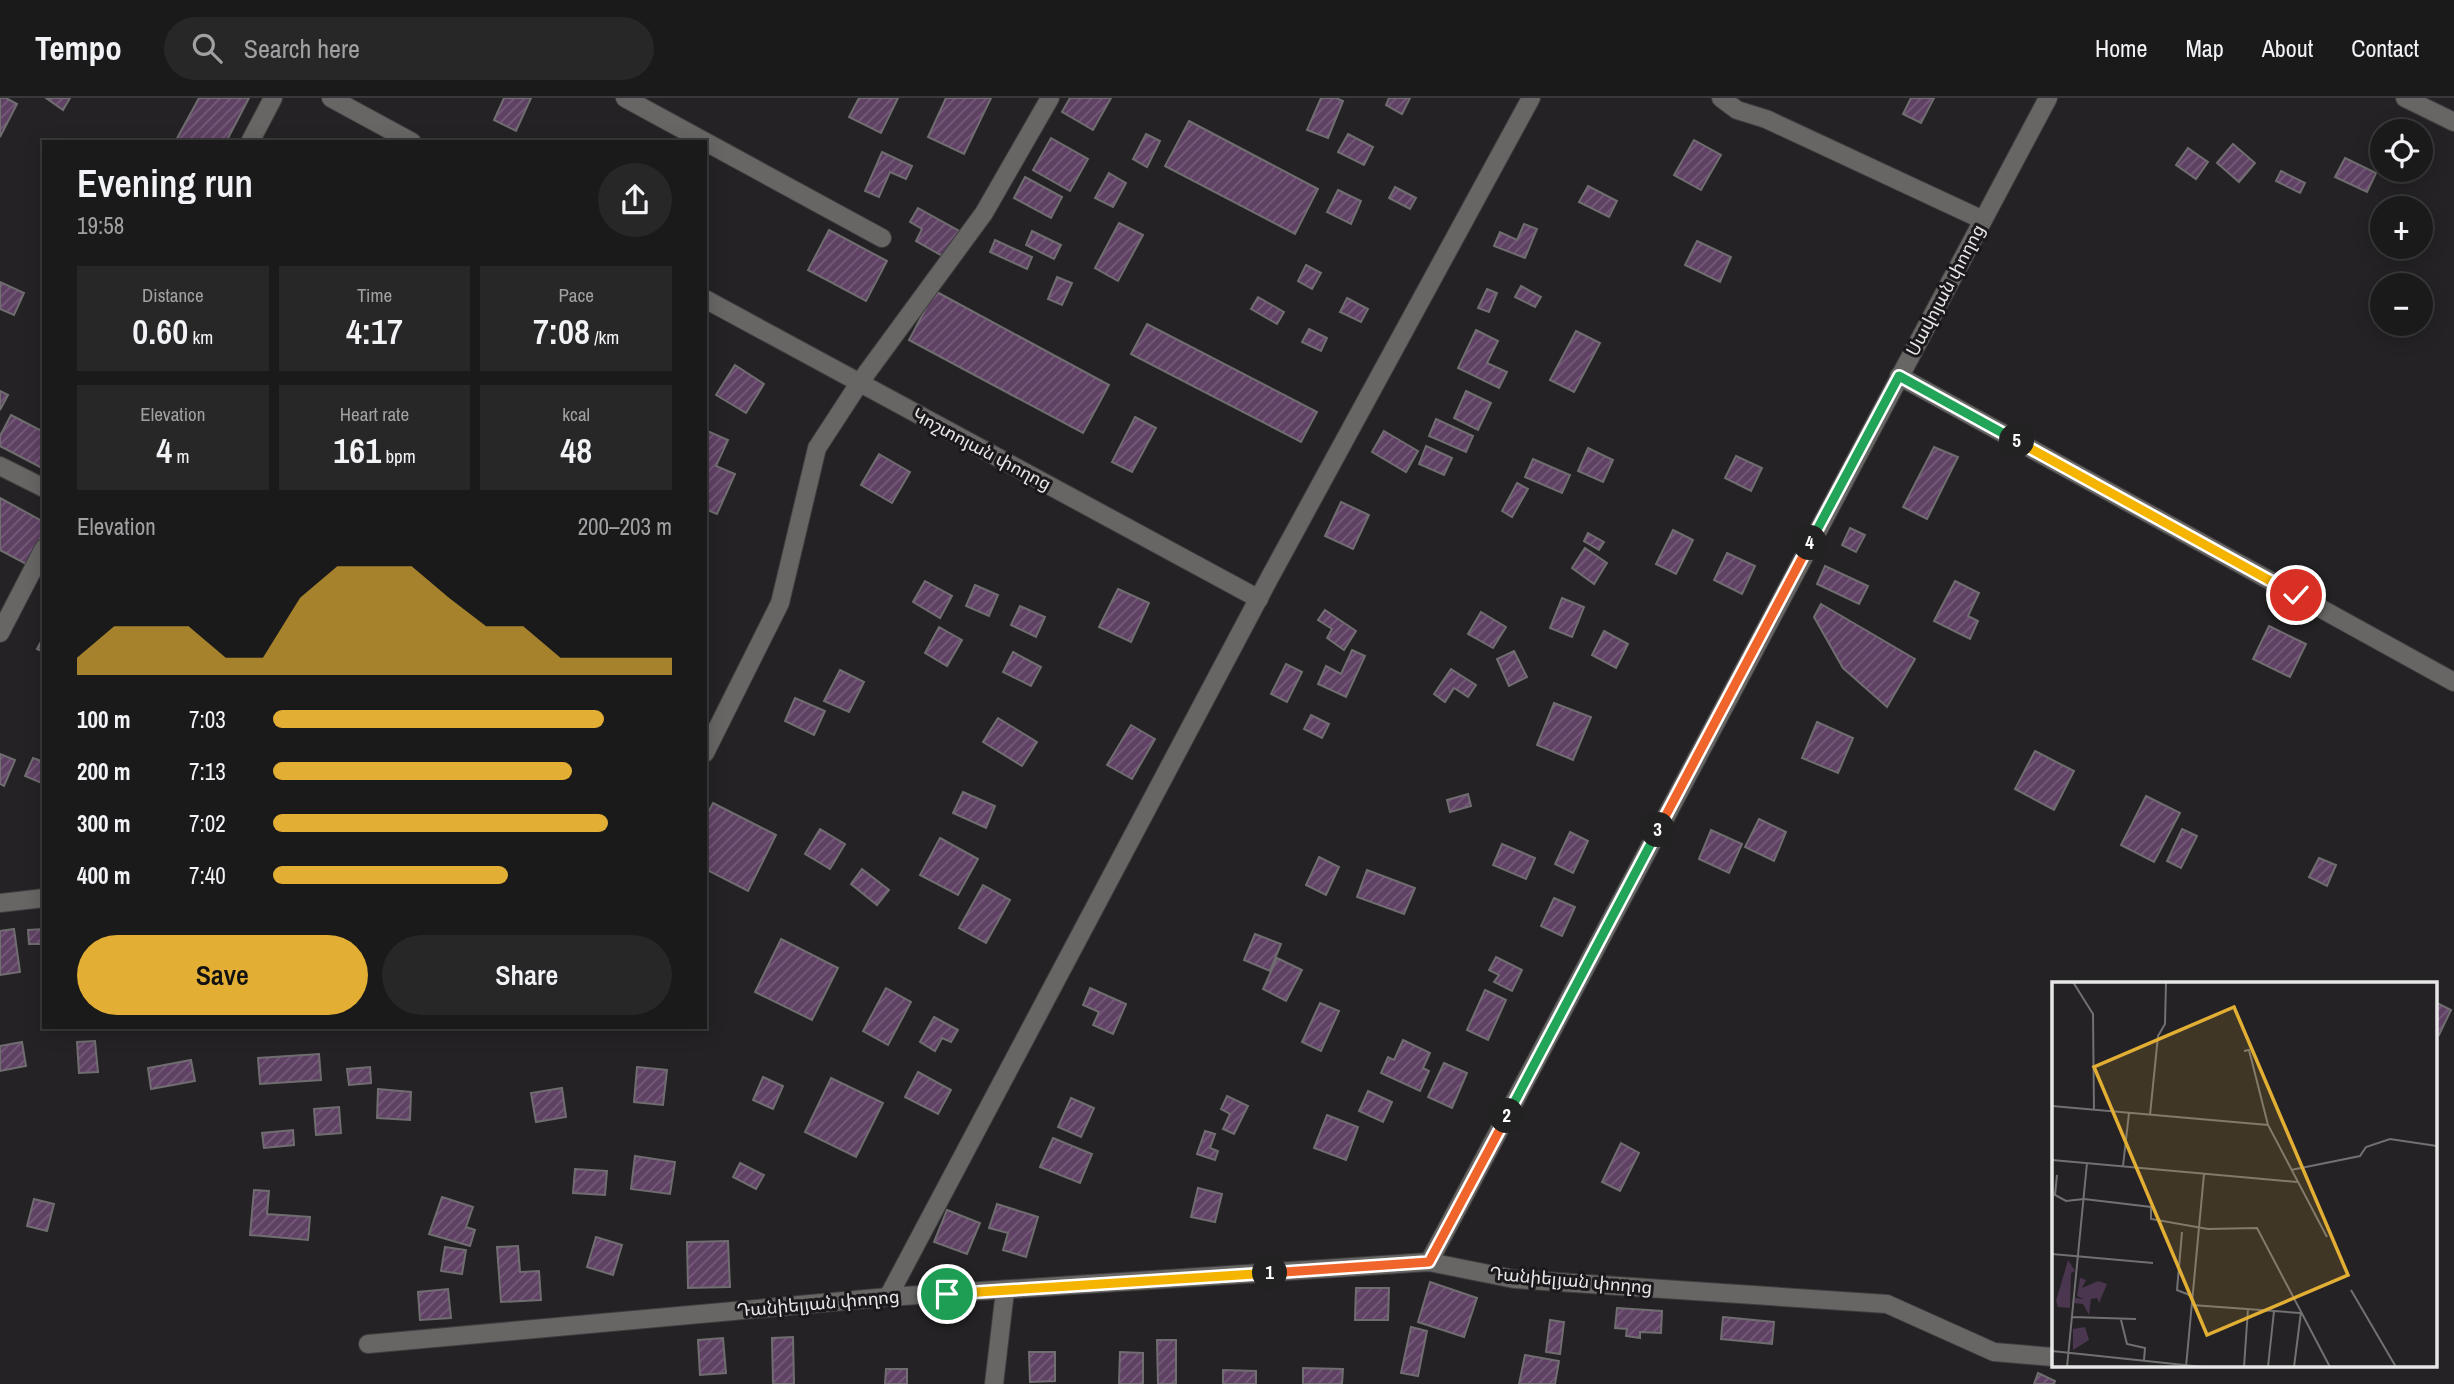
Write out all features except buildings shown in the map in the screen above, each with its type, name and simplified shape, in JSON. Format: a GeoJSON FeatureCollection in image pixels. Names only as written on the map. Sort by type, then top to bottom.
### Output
{"type":"FeatureCollection","features":[{"type":"Feature","properties":{"kind":"street"},"geometry":{"type":"LineString","coordinates":[[251,140],[273,98]]}},
{"type":"Feature","properties":{"kind":"street"},"geometry":{"type":"LineString","coordinates":[[331,98],[359,104],[409,140]]}},
{"type":"Feature","properties":{"kind":"street"},"geometry":{"type":"LineString","coordinates":[[625,98],[703,140]]}},
{"type":"Feature","properties":{"kind":"street"},"geometry":{"type":"LineString","coordinates":[[707,749],[780,603],[817,448],[860,382],[984,213],[1050,98]]}},
{"type":"Feature","properties":{"kind":"street"},"geometry":{"type":"LineString","coordinates":[[888,1297],[1259,599],[1531,98]]}},
{"type":"Feature","properties":{"kind":"street"},"geometry":{"type":"LineString","coordinates":[[1721,98],[1737,110],[1778,125],[1983,220]]}},
{"type":"Feature","properties":{"kind":"street","name":"Սավոյան փողոց"},"geometry":{"type":"LineString","coordinates":[[1429,1262],[2048,98]]}},
{"type":"Feature","properties":{"kind":"street"},"geometry":{"type":"LineString","coordinates":[[2404,98],[2454,122]]}},
{"type":"Feature","properties":{"kind":"street"},"geometry":{"type":"LineString","coordinates":[[707,142],[882,237]]}},
{"type":"Feature","properties":{"kind":"street","name":"Կոշտոյան փողոց"},"geometry":{"type":"LineString","coordinates":[[707,300],[1259,599]]}},
{"type":"Feature","properties":{"kind":"street"},"geometry":{"type":"LineString","coordinates":[[1899,376],[2454,682]]}},
{"type":"Feature","properties":{"kind":"street"},"geometry":{"type":"LineString","coordinates":[[0,466],[42,487]]}},
{"type":"Feature","properties":{"kind":"street"},"geometry":{"type":"LineString","coordinates":[[0,633],[42,552]]}},
{"type":"Feature","properties":{"kind":"street"},"geometry":{"type":"LineString","coordinates":[[0,903],[42,898]]}},
{"type":"Feature","properties":{"kind":"street","name":"Դանիելյան փողոց"},"geometry":{"type":"LineString","coordinates":[[368,1344],[888,1297],[1429,1262],[1514,1279],[1887,1304],[1994,1352],[2052,1357]]}},
{"type":"Feature","properties":{"kind":"street"},"geometry":{"type":"LineString","coordinates":[[994,1384],[1005,1291]]}},
{"type":"Feature","properties":{"kind":"route"},"geometry":{"type":"LineString","coordinates":[[947,1294],[1429,1262],[1899,376],[2296,595]]}}]}
